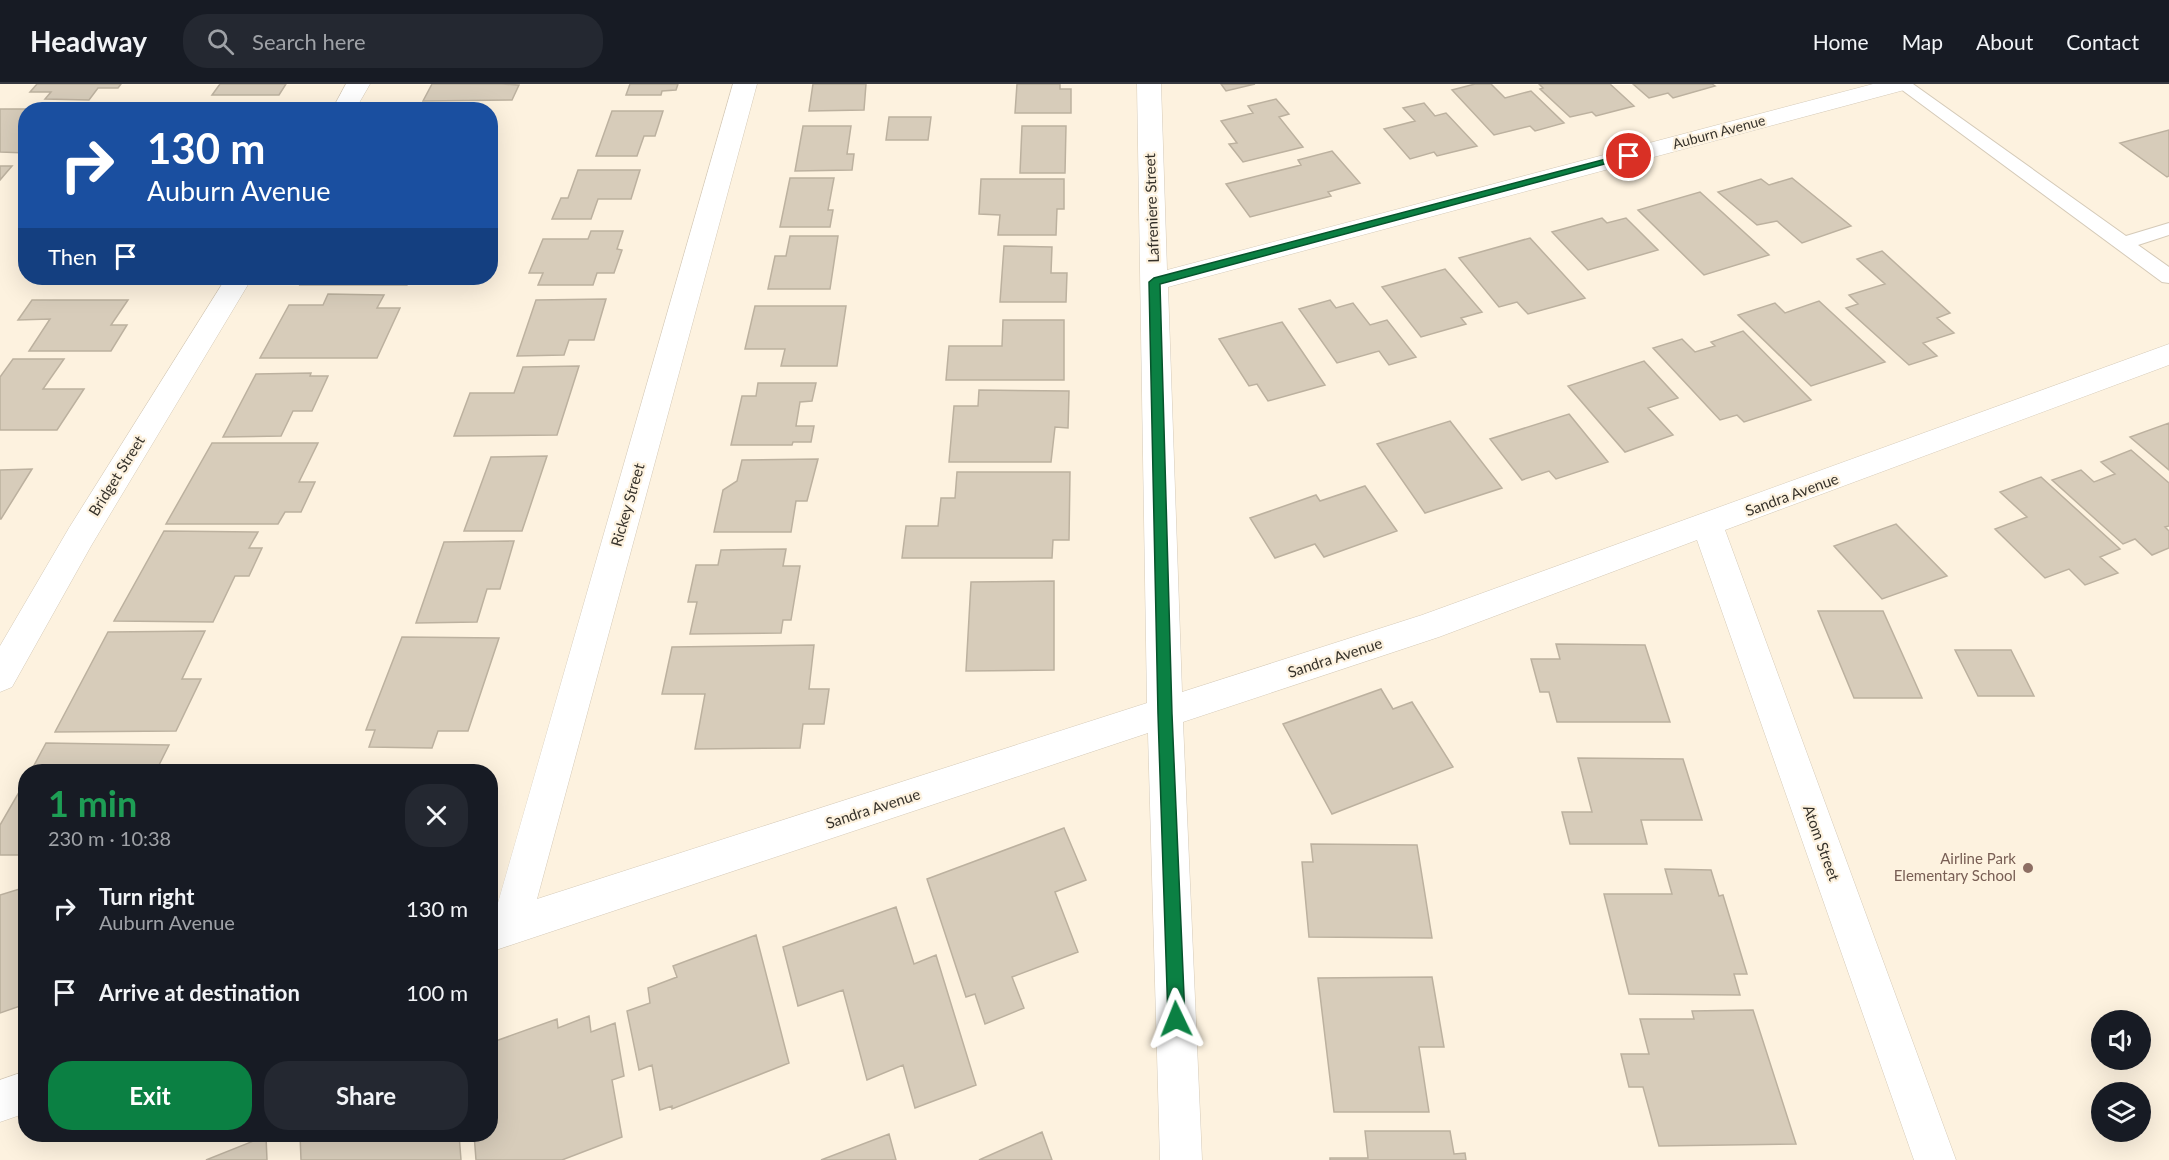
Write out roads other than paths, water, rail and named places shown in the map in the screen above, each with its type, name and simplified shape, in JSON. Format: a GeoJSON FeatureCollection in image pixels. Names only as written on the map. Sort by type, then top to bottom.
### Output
{"type":"FeatureCollection","features":[{"type":"Feature","properties":{"kind":"street"},"geometry":{"type":"LineString","coordinates":[[348,102],[358,84]]}},
{"type":"Feature","properties":{"kind":"street","name":"Rickey Street"},"geometry":{"type":"LineString","coordinates":[[500,929],[745,84]]}},
{"type":"Feature","properties":{"kind":"street","name":"Lafreniere Street"},"geometry":{"type":"LineString","coordinates":[[1149,84],[1165,714],[1181,1160]]}},
{"type":"Feature","properties":{"kind":"street","name":"Auburn Avenue"},"geometry":{"type":"LineString","coordinates":[[1154,282],[1901,84]]}},
{"type":"Feature","properties":{"kind":"street","name":"Bridget Street"},"geometry":{"type":"LineString","coordinates":[[0,677],[80,537],[235,285]]}},
{"type":"Feature","properties":{"kind":"street","name":"Sandra Avenue"},"geometry":{"type":"LineString","coordinates":[[500,929],[1427,627],[1708,526],[2169,354]]}},
{"type":"Feature","properties":{"kind":"street","name":"Atom Street"},"geometry":{"type":"LineString","coordinates":[[1708,526],[1935,1160]]}},
{"type":"Feature","properties":{"kind":"street"},"geometry":{"type":"LineString","coordinates":[[0,1101],[18,1095]]}},
{"type":"Feature","properties":{"kind":"lane"},"geometry":{"type":"LineString","coordinates":[[1901,84],[2169,277]]}},
{"type":"Feature","properties":{"kind":"lane"},"geometry":{"type":"LineString","coordinates":[[2123,243],[2169,229]]}},
{"type":"Feature","properties":{"kind":"place","name":"Airline Park Elementary School"},"geometry":{"type":"Point","coordinates":[2028,868]}}]}
